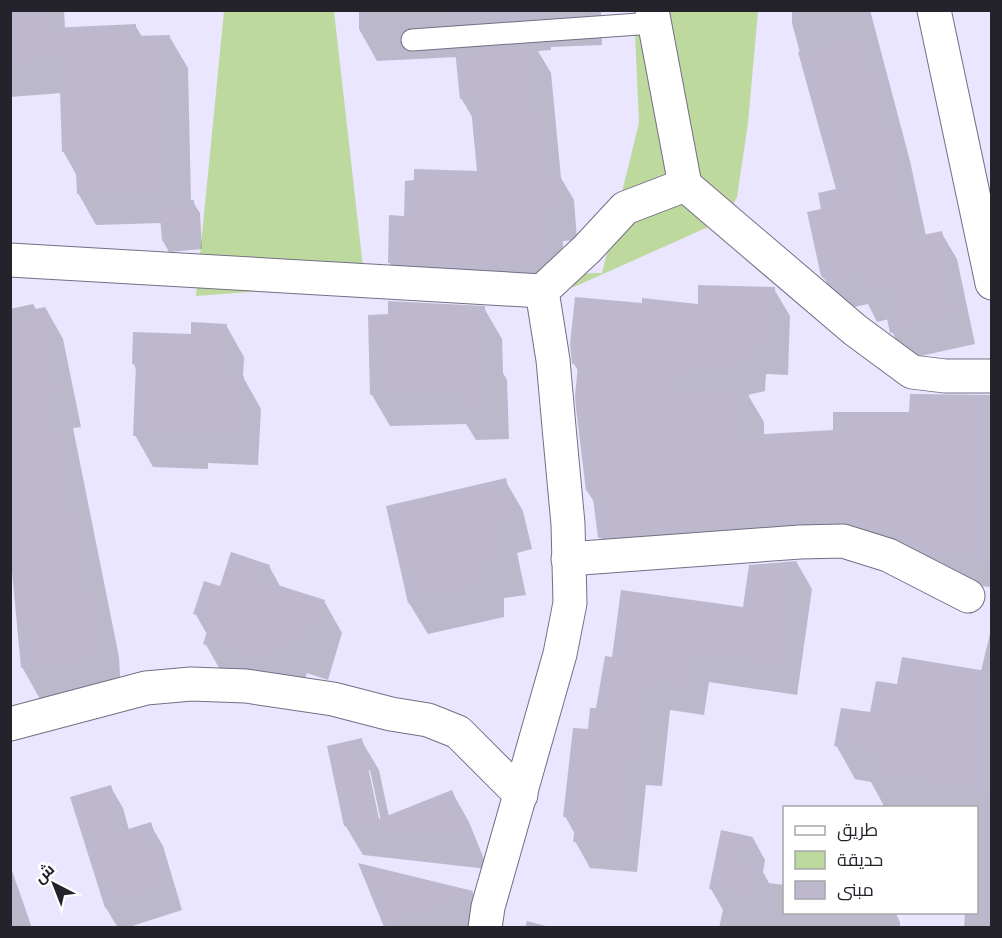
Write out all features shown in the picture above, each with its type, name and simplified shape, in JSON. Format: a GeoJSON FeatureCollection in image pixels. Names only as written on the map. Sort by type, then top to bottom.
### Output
{"type":"FeatureCollection","features":[{"type":"Feature","properties":{"kind":"street"},"geometry":{"type":"LineString","coordinates":[[934,10],[992,284]]}},
{"type":"Feature","properties":{"kind":"street"},"geometry":{"type":"LineString","coordinates":[[653,17],[685,185],[855,330],[912,372],[945,376],[992,376]]}},
{"type":"Feature","properties":{"kind":"street"},"geometry":{"type":"LineString","coordinates":[[10,260],[542,291],[587,249],[625,208],[685,185]]}},
{"type":"Feature","properties":{"kind":"street"},"geometry":{"type":"LineString","coordinates":[[484,927],[560,654],[570,603],[567,524],[553,360],[542,291]]}},
{"type":"Feature","properties":{"kind":"street"},"geometry":{"type":"LineString","coordinates":[[568,559],[800,542],[843,541],[888,555],[968,596]]}},
{"type":"Feature","properties":{"kind":"street"},"geometry":{"type":"LineString","coordinates":[[10,724],[146,688],[191,684],[246,686],[333,699],[391,714],[428,720],[458,732],[521,795]]}},
{"type":"Feature","properties":{"kind":"lane"},"geometry":{"type":"LineString","coordinates":[[412,40],[653,17]]}},
{"type":"Feature","properties":{"kind":"green space"},"geometry":{"type":"Polygon","coordinates":[[[224,11],[334,11],[363,267],[442,277],[602,273],[639,123],[634,11],[758,11],[748,123],[737,197],[726,219],[574,287],[370,283],[196,296],[224,11]]]}},
{"type":"Feature","properties":{"kind":"building"},"geometry":{"type":"Polygon","coordinates":[[[10,10],[49,10],[50,28],[136,24],[136,36],[170,35],[174,191],[77,194],[75,151],[62,152],[59,61],[10,65],[10,10]]]}},
{"type":"Feature","properties":{"kind":"building"},"geometry":{"type":"Polygon","coordinates":[[[452,10],[533,10],[534,19],[453,24],[452,10]]]}},
{"type":"Feature","properties":{"kind":"building"},"geometry":{"type":"Polygon","coordinates":[[[868,32],[895,133],[918,236],[942,231],[961,317],[890,333],[881,290],[861,295],[857,277],[829,283],[821,276],[807,212],[821,209],[818,193],[836,189],[798,52],[868,32]]]}},
{"type":"Feature","properties":{"kind":"building"},"geometry":{"type":"Polygon","coordinates":[[[536,44],[548,171],[558,170],[562,213],[548,214],[547,261],[543,265],[484,264],[485,269],[388,263],[389,215],[404,216],[405,181],[414,180],[414,169],[477,171],[470,98],[460,99],[455,50],[536,44]]]}},
{"type":"Feature","properties":{"kind":"building"},"geometry":{"type":"Polygon","coordinates":[[[194,200],[197,238],[162,241],[159,204],[194,200]]]}},
{"type":"Feature","properties":{"kind":"building"},"geometry":{"type":"Polygon","coordinates":[[[698,285],[775,287],[773,348],[751,347],[750,364],[681,379],[683,392],[749,393],[747,435],[833,430],[833,412],[909,412],[910,394],[992,395],[992,562],[932,556],[894,537],[843,522],[799,523],[598,538],[592,490],[586,491],[576,408],[578,365],[572,364],[570,344],[575,297],[642,303],[642,298],[698,304],[698,285]]]}},
{"type":"Feature","properties":{"kind":"building"},"geometry":{"type":"Polygon","coordinates":[[[388,301],[485,306],[486,347],[490,347],[491,408],[456,409],[456,392],[370,395],[368,315],[388,314],[388,301]]]}},
{"type":"Feature","properties":{"kind":"building"},"geometry":{"type":"Polygon","coordinates":[[[47,310],[64,395],[55,397],[101,624],[104,661],[21,668],[10,550],[10,318],[47,310]]]}},
{"type":"Feature","properties":{"kind":"building"},"geometry":{"type":"Polygon","coordinates":[[[191,322],[227,324],[224,375],[244,376],[241,434],[191,432],[190,438],[133,436],[136,364],[132,364],[133,332],[191,334],[191,322]]]}},
{"type":"Feature","properties":{"kind":"building"},"geometry":{"type":"Polygon","coordinates":[[[506,478],[514,517],[500,521],[509,564],[487,566],[487,586],[408,603],[386,506],[506,478]]]}},
{"type":"Feature","properties":{"kind":"building"},"geometry":{"type":"Polygon","coordinates":[[[231,552],[270,565],[265,581],[325,600],[310,649],[289,642],[281,668],[203,644],[211,619],[193,614],[204,581],[220,586],[231,552]]]}},
{"type":"Feature","properties":{"kind":"building"},"geometry":{"type":"Polygon","coordinates":[[[797,561],[783,669],[694,656],[689,689],[655,684],[648,760],[631,759],[622,846],[573,842],[576,818],[563,817],[573,728],[588,729],[590,708],[596,708],[605,656],[612,657],[621,590],[743,607],[749,565],[797,561]]]}},
{"type":"Feature","properties":{"kind":"building"},"geometry":{"type":"Polygon","coordinates":[[[902,657],[992,672],[992,795],[864,774],[868,752],[834,746],[841,708],[870,712],[876,681],[897,684],[902,657]]]}},
{"type":"Feature","properties":{"kind":"building"},"geometry":{"type":"Polygon","coordinates":[[[362,738],[379,819],[452,790],[472,840],[344,826],[327,746],[362,738]]]}},
{"type":"Feature","properties":{"kind":"building"},"geometry":{"type":"Polygon","coordinates":[[[111,785],[125,830],[151,822],[171,888],[105,908],[70,797],[111,785]]]}},
{"type":"Feature","properties":{"kind":"building"},"geometry":{"type":"Polygon","coordinates":[[[721,830],[753,837],[748,862],[760,864],[753,898],[709,889],[721,830]]]}},
{"type":"Feature","properties":{"kind":"building"},"geometry":{"type":"Polygon","coordinates":[[[358,863],[473,891],[472,894],[384,927],[358,863]]]}}]}
